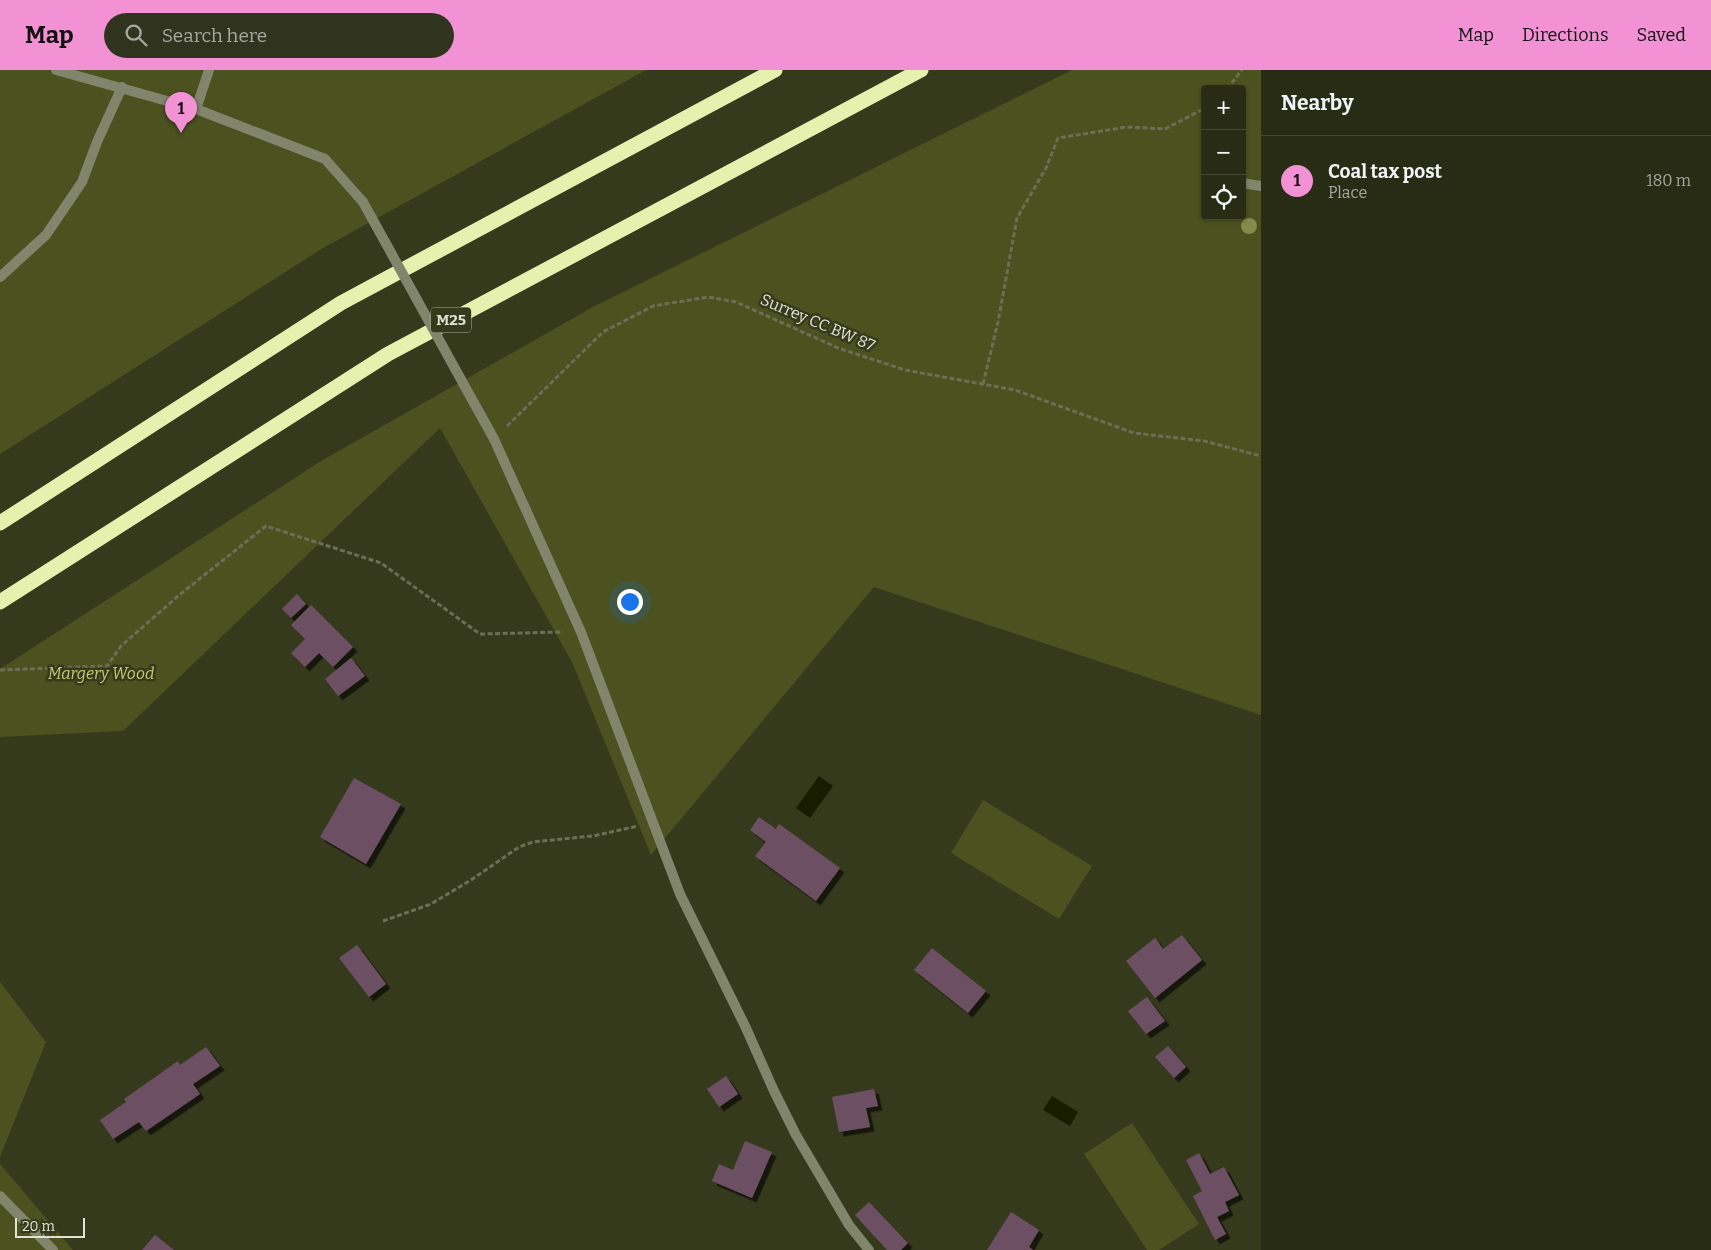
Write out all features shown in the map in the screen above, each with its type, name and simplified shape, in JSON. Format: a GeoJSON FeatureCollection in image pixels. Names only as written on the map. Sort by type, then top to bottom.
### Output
{"type":"FeatureCollection","features":[{"type":"Feature","properties":{"kind":"highway"},"geometry":{"type":"LineString","coordinates":[[0,523],[341,303],[775,70]]}},
{"type":"Feature","properties":{"kind":"highway","name":"M25"},"geometry":{"type":"LineString","coordinates":[[0,602],[388,354],[921,70]]}},
{"type":"Feature","properties":{"kind":"street"},"geometry":{"type":"LineString","coordinates":[[56,70],[196,109],[324,159],[363,202],[494,439],[581,632],[680,894],[746,1028],[774,1091],[796,1135],[848,1225],[869,1250]]}},
{"type":"Feature","properties":{"kind":"street"},"geometry":{"type":"LineString","coordinates":[[196,109],[209,70]]}},
{"type":"Feature","properties":{"kind":"street"},"geometry":{"type":"LineString","coordinates":[[0,276],[46,235],[82,182],[97,142],[122,87]]}},
{"type":"Feature","properties":{"kind":"street"},"geometry":{"type":"LineString","coordinates":[[1246,184],[1261,186]]}},
{"type":"Feature","properties":{"kind":"street"},"geometry":{"type":"LineString","coordinates":[[0,1196],[53,1250]]}},
{"type":"Feature","properties":{"kind":"path"},"geometry":{"type":"LineString","coordinates":[[1230,85],[1242,70]]}},
{"type":"Feature","properties":{"kind":"path"},"geometry":{"type":"LineString","coordinates":[[983,384],[998,322],[1017,218],[1046,168],[1058,138],[1127,127],[1165,129],[1201,110]]}},
{"type":"Feature","properties":{"kind":"path","name":"Surrey CC BW 87"},"geometry":{"type":"LineString","coordinates":[[494,439],[603,332],[653,306],[708,297],[736,302],[838,348],[905,370],[1015,390],[1134,433],[1204,441],[1261,456]]}},
{"type":"Feature","properties":{"kind":"path"},"geometry":{"type":"LineString","coordinates":[[0,670],[107,666],[121,646],[178,596],[266,526],[381,563],[480,634],[581,632]]}},
{"type":"Feature","properties":{"kind":"path"},"geometry":{"type":"LineString","coordinates":[[383,921],[431,904],[519,848],[533,842],[593,836],[653,822]]}},
{"type":"Feature","properties":{"kind":"green space"},"geometry":{"type":"Polygon","coordinates":[[[0,70],[646,70],[323,248],[0,454],[0,70]]]}},
{"type":"Feature","properties":{"kind":"green space","name":"Margery Wood"},"geometry":{"type":"Polygon","coordinates":[[[1072,70],[1261,70],[1261,715],[874,587],[651,855],[572,662],[440,428],[123,731],[0,737],[0,669],[321,461],[593,307],[1072,70]]]}},
{"type":"Feature","properties":{"kind":"green space"},"geometry":{"type":"Polygon","coordinates":[[[983,800],[1092,866],[1059,919],[951,853],[983,800]]]}},
{"type":"Feature","properties":{"kind":"green space"},"geometry":{"type":"Polygon","coordinates":[[[0,982],[46,1042],[0,1157],[0,982]]]}},
{"type":"Feature","properties":{"kind":"green space"},"geometry":{"type":"Polygon","coordinates":[[[1132,1123],[1199,1224],[1159,1250],[1147,1250],[1084,1154],[1132,1123]]]}},
{"type":"Feature","properties":{"kind":"green space"},"geometry":{"type":"Polygon","coordinates":[[[0,1164],[73,1250],[0,1250],[0,1164]]]}},
{"type":"Feature","properties":{"kind":"shaded area"},"geometry":{"type":"Polygon","coordinates":[[[819,776],[833,786],[810,818],[796,808],[819,776]]]}},
{"type":"Feature","properties":{"kind":"shaded area"},"geometry":{"type":"Polygon","coordinates":[[[1052,1096],[1078,1112],[1070,1126],[1043,1110],[1052,1096]]]}},
{"type":"Feature","properties":{"kind":"building"},"geometry":{"type":"Polygon","coordinates":[[[297,594],[306,604],[291,618],[282,609],[297,594]]]}},
{"type":"Feature","properties":{"kind":"building"},"geometry":{"type":"Polygon","coordinates":[[[311,605],[353,647],[333,667],[319,653],[305,667],[291,653],[305,639],[291,625],[311,605]]]}},
{"type":"Feature","properties":{"kind":"building"},"geometry":{"type":"Polygon","coordinates":[[[351,658],[365,676],[338,696],[325,679],[351,658]]]}},
{"type":"Feature","properties":{"kind":"building"},"geometry":{"type":"Polygon","coordinates":[[[354,778],[401,804],[366,864],[320,837],[354,778]]]}},
{"type":"Feature","properties":{"kind":"building"},"geometry":{"type":"Polygon","coordinates":[[[759,817],[776,829],[779,824],[840,868],[816,901],[755,856],[766,842],[750,830],[759,817]]]}},
{"type":"Feature","properties":{"kind":"building"},"geometry":{"type":"Polygon","coordinates":[[[1182,935],[1202,960],[1155,998],[1126,961],[1155,938],[1163,949],[1182,935]]]}},
{"type":"Feature","properties":{"kind":"building"},"geometry":{"type":"Polygon","coordinates":[[[357,945],[386,984],[369,997],[339,958],[357,945]]]}},
{"type":"Feature","properties":{"kind":"building"},"geometry":{"type":"Polygon","coordinates":[[[932,948],[986,991],[968,1013],[914,970],[932,948]]]}},
{"type":"Feature","properties":{"kind":"building"},"geometry":{"type":"Polygon","coordinates":[[[1147,997],[1165,1021],[1146,1034],[1128,1011],[1147,997]]]}},
{"type":"Feature","properties":{"kind":"building"},"geometry":{"type":"Polygon","coordinates":[[[1168,1046],[1186,1067],[1174,1078],[1155,1057],[1168,1046]]]}},
{"type":"Feature","properties":{"kind":"building"},"geometry":{"type":"Polygon","coordinates":[[[206,1047],[220,1066],[193,1084],[200,1094],[146,1131],[139,1122],[113,1139],[100,1120],[126,1102],[124,1099],[178,1061],[180,1065],[206,1047]]]}},
{"type":"Feature","properties":{"kind":"building"},"geometry":{"type":"Polygon","coordinates":[[[726,1076],[738,1094],[719,1107],[707,1089],[726,1076]]]}},
{"type":"Feature","properties":{"kind":"building"},"geometry":{"type":"Polygon","coordinates":[[[874,1089],[878,1106],[866,1108],[870,1127],[839,1132],[832,1097],[874,1089]]]}},
{"type":"Feature","properties":{"kind":"building"},"geometry":{"type":"Polygon","coordinates":[[[745,1141],[772,1152],[752,1198],[712,1181],[719,1164],[733,1170],[745,1141]]]}},
{"type":"Feature","properties":{"kind":"building"},"geometry":{"type":"Polygon","coordinates":[[[1199,1153],[1210,1174],[1224,1167],[1239,1195],[1225,1202],[1229,1211],[1217,1217],[1226,1234],[1215,1240],[1193,1196],[1202,1191],[1186,1160],[1199,1153]]]}},
{"type":"Feature","properties":{"kind":"building"},"geometry":{"type":"Polygon","coordinates":[[[869,1202],[908,1243],[901,1250],[887,1250],[855,1215],[869,1202]]]}},
{"type":"Feature","properties":{"kind":"building"},"geometry":{"type":"Polygon","coordinates":[[[1011,1212],[1039,1230],[1029,1247],[1033,1250],[987,1250],[1011,1212]]]}},
{"type":"Feature","properties":{"kind":"building"},"geometry":{"type":"Polygon","coordinates":[[[155,1235],[174,1250],[142,1250],[155,1235]]]}},
{"type":"Feature","properties":{"kind":"place","name":"Coal tax post"},"geometry":{"type":"Point","coordinates":[181,133]}}]}
